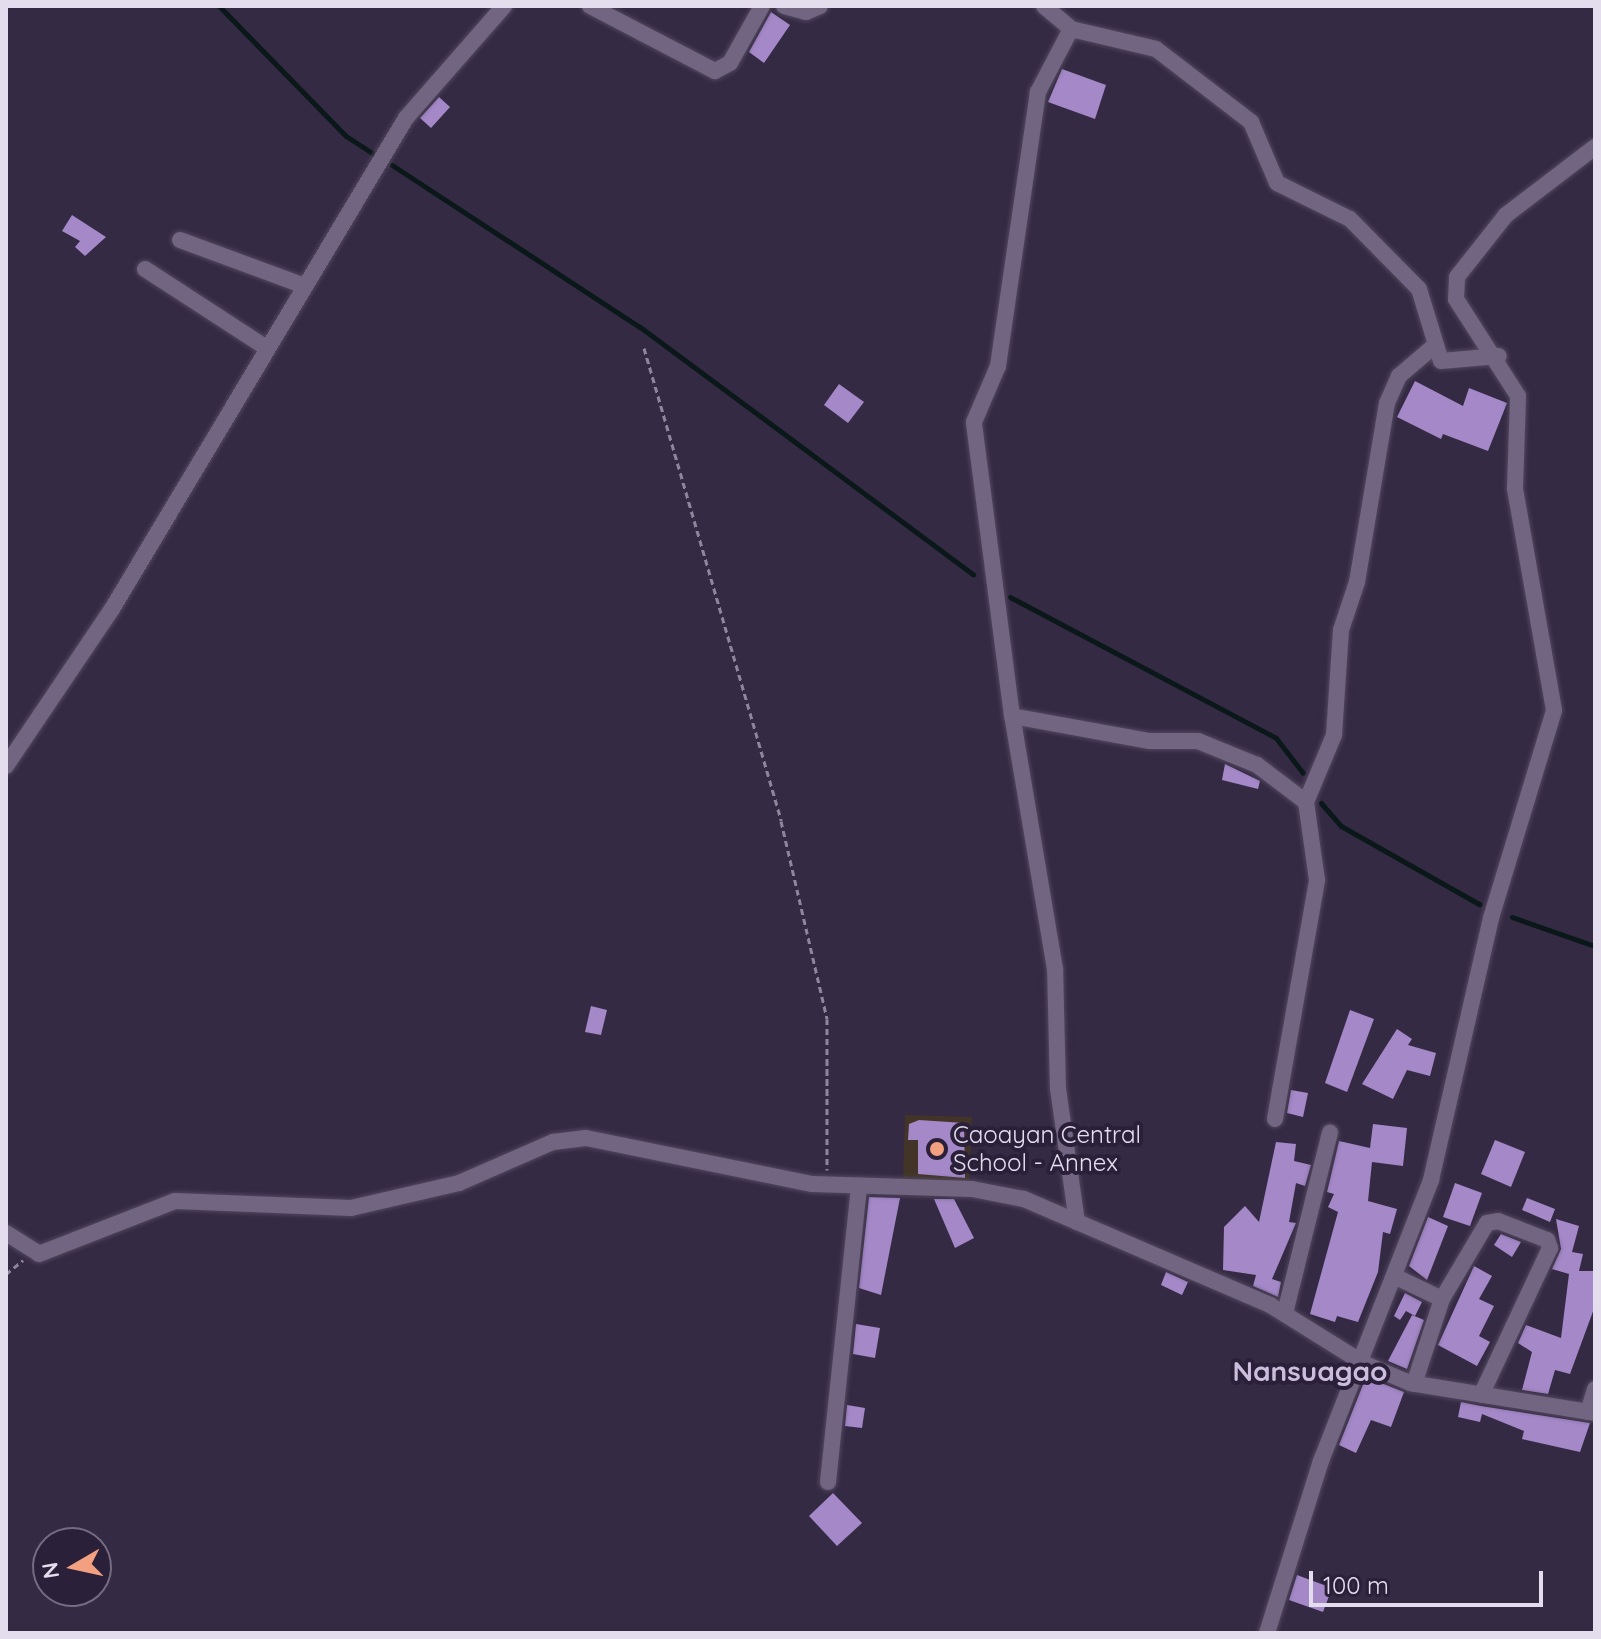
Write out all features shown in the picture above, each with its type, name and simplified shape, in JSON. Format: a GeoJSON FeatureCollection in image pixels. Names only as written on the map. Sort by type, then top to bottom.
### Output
{"type":"FeatureCollection","features":[{"type":"Feature","properties":{"kind":"street"},"geometry":{"type":"LineString","coordinates":[[6,766],[112,609],[302,285],[406,118],[504,6]]}},
{"type":"Feature","properties":{"kind":"street"},"geometry":{"type":"LineString","coordinates":[[590,6],[715,71],[730,63],[762,6]]}},
{"type":"Feature","properties":{"kind":"street"},"geometry":{"type":"LineString","coordinates":[[784,6],[820,6]]}},
{"type":"Feature","properties":{"kind":"street"},"geometry":{"type":"LineString","coordinates":[[1044,6],[1071,29],[1156,49],[1251,122],[1277,183],[1350,219],[1419,289],[1434,346],[1451,366],[1499,356]]}},
{"type":"Feature","properties":{"kind":"street"},"geometry":{"type":"LineString","coordinates":[[1071,29],[1038,92],[998,366],[974,422],[1012,716],[1055,969],[1058,1089],[1077,1222]]}},
{"type":"Feature","properties":{"kind":"street"},"geometry":{"type":"LineString","coordinates":[[1267,1633],[1321,1461],[1363,1363],[1431,1180],[1491,918],[1554,710],[1515,488],[1522,413],[1499,356],[1456,299],[1457,277],[1506,215],[1595,147]]}},
{"type":"Feature","properties":{"kind":"street"},"geometry":{"type":"LineString","coordinates":[[180,240],[302,285]]}},
{"type":"Feature","properties":{"kind":"street"},"geometry":{"type":"LineString","coordinates":[[145,269],[265,347]]}},
{"type":"Feature","properties":{"kind":"street"},"geometry":{"type":"LineString","coordinates":[[1275,1119],[1317,880],[1306,802],[1334,735],[1341,630],[1357,582],[1387,403],[1399,376],[1434,346]]}},
{"type":"Feature","properties":{"kind":"street"},"geometry":{"type":"LineString","coordinates":[[1012,716],[1150,741],[1198,741],[1257,765],[1306,802]]}},
{"type":"Feature","properties":{"kind":"street"},"geometry":{"type":"LineString","coordinates":[[1285,1313],[1330,1133]]}},
{"type":"Feature","properties":{"kind":"street"},"geometry":{"type":"LineString","coordinates":[[6,1233],[31,1252],[46,1253],[175,1201],[351,1208],[459,1183],[570,1139],[838,1186],[995,1192],[1077,1222],[1285,1313],[1363,1363],[1414,1384],[1592,1413],[1595,1389]]}},
{"type":"Feature","properties":{"kind":"street"},"geometry":{"type":"LineString","coordinates":[[828,1482],[859,1186]]}},
{"type":"Feature","properties":{"kind":"street"},"geometry":{"type":"LineString","coordinates":[[1414,1384],[1442,1299],[1487,1223],[1550,1244],[1481,1395]]}},
{"type":"Feature","properties":{"kind":"street"},"geometry":{"type":"LineString","coordinates":[[1396,1277],[1442,1299]]}},
{"type":"Feature","properties":{"kind":"path"},"geometry":{"type":"LineString","coordinates":[[644,348],[785,836],[827,1019],[824,1166],[838,1186]]}},
{"type":"Feature","properties":{"kind":"path"},"geometry":{"type":"LineString","coordinates":[[6,1274],[31,1252]]}},
{"type":"Feature","properties":{"kind":"shaded area","name":"Caoayan Central School - Annex"},"geometry":{"type":"Polygon","coordinates":[[[905,1115],[972,1117],[969,1183],[903,1181],[905,1115]]]}},
{"type":"Feature","properties":{"kind":"building"},"geometry":{"type":"Polygon","coordinates":[[[771,12],[790,25],[764,63],[749,52],[771,12]]]}},
{"type":"Feature","properties":{"kind":"building"},"geometry":{"type":"Polygon","coordinates":[[[1062,69],[1106,85],[1095,119],[1048,102],[1062,69]]]}},
{"type":"Feature","properties":{"kind":"building"},"geometry":{"type":"Polygon","coordinates":[[[439,97],[450,107],[431,128],[420,118],[439,97]]]}},
{"type":"Feature","properties":{"kind":"building"},"geometry":{"type":"Polygon","coordinates":[[[72,215],[106,237],[85,256],[75,247],[80,241],[62,231],[72,215]]]}},
{"type":"Feature","properties":{"kind":"building"},"geometry":{"type":"Polygon","coordinates":[[[1415,381],[1463,406],[1469,388],[1507,403],[1488,451],[1443,434],[1441,439],[1397,417],[1415,381]]]}},
{"type":"Feature","properties":{"kind":"building"},"geometry":{"type":"Polygon","coordinates":[[[839,384],[864,402],[848,423],[824,405],[839,384]]]}},
{"type":"Feature","properties":{"kind":"building"},"geometry":{"type":"Polygon","coordinates":[[[1225,764],[1260,781],[1258,789],[1222,780],[1225,764]]]}},
{"type":"Feature","properties":{"kind":"building"},"geometry":{"type":"Polygon","coordinates":[[[591,1006],[607,1010],[601,1035],[585,1032],[591,1006]]]}},
{"type":"Feature","properties":{"kind":"building"},"geometry":{"type":"Polygon","coordinates":[[[1350,1010],[1374,1019],[1347,1092],[1325,1083],[1350,1010]]]}},
{"type":"Feature","properties":{"kind":"building"},"geometry":{"type":"Polygon","coordinates":[[[1397,1029],[1412,1039],[1408,1045],[1436,1053],[1430,1076],[1407,1070],[1393,1099],[1362,1084],[1397,1029]]]}},
{"type":"Feature","properties":{"kind":"building"},"geometry":{"type":"Polygon","coordinates":[[[1291,1090],[1308,1093],[1303,1117],[1287,1113],[1291,1090]]]}},
{"type":"Feature","properties":{"kind":"building","name":"Caoayan Central School - Annex"},"geometry":{"type":"Polygon","coordinates":[[[919,1120],[964,1123],[965,1178],[918,1174],[918,1140],[908,1140],[909,1124],[919,1120]]]}},
{"type":"Feature","properties":{"kind":"building"},"geometry":{"type":"Polygon","coordinates":[[[1373,1124],[1407,1128],[1403,1166],[1372,1162],[1368,1201],[1397,1209],[1390,1234],[1383,1232],[1378,1272],[1358,1322],[1337,1316],[1335,1322],[1310,1314],[1338,1212],[1328,1207],[1334,1194],[1327,1192],[1339,1141],[1370,1148],[1373,1124]]]}},
{"type":"Feature","properties":{"kind":"building"},"geometry":{"type":"Polygon","coordinates":[[[1495,1140],[1525,1152],[1511,1187],[1481,1174],[1495,1140]]]}},
{"type":"Feature","properties":{"kind":"building"},"geometry":{"type":"Polygon","coordinates":[[[1276,1142],[1296,1144],[1294,1161],[1311,1165],[1305,1186],[1296,1183],[1289,1222],[1296,1223],[1272,1279],[1281,1282],[1278,1297],[1253,1286],[1256,1275],[1223,1270],[1224,1227],[1245,1206],[1259,1222],[1276,1142]]]}},
{"type":"Feature","properties":{"kind":"building"},"geometry":{"type":"Polygon","coordinates":[[[1455,1183],[1482,1193],[1470,1226],[1443,1217],[1455,1183]]]}},
{"type":"Feature","properties":{"kind":"building"},"geometry":{"type":"Polygon","coordinates":[[[869,1197],[900,1198],[881,1295],[859,1288],[869,1197]]]}},
{"type":"Feature","properties":{"kind":"building"},"geometry":{"type":"Polygon","coordinates":[[[1527,1198],[1555,1209],[1550,1222],[1522,1210],[1527,1198]]]}},
{"type":"Feature","properties":{"kind":"building"},"geometry":{"type":"Polygon","coordinates":[[[934,1199],[954,1199],[974,1238],[955,1248],[934,1199]]]}},
{"type":"Feature","properties":{"kind":"building"},"geometry":{"type":"Polygon","coordinates":[[[1428,1217],[1448,1226],[1427,1280],[1409,1266],[1428,1217]]]}},
{"type":"Feature","properties":{"kind":"building"},"geometry":{"type":"Polygon","coordinates":[[[1556,1219],[1579,1226],[1572,1252],[1583,1254],[1579,1271],[1595,1271],[1595,1306],[1570,1374],[1555,1370],[1548,1394],[1522,1390],[1532,1352],[1518,1343],[1526,1325],[1561,1338],[1569,1274],[1552,1269],[1561,1249],[1556,1219]]]}},
{"type":"Feature","properties":{"kind":"building"},"geometry":{"type":"Polygon","coordinates":[[[1501,1234],[1521,1242],[1512,1257],[1494,1245],[1501,1234]]]}},
{"type":"Feature","properties":{"kind":"building"},"geometry":{"type":"Polygon","coordinates":[[[1474,1266],[1492,1276],[1479,1299],[1494,1306],[1479,1336],[1490,1342],[1477,1366],[1438,1345],[1474,1266]]]}},
{"type":"Feature","properties":{"kind":"building"},"geometry":{"type":"Polygon","coordinates":[[[1166,1272],[1188,1282],[1182,1295],[1161,1285],[1166,1272]]]}},
{"type":"Feature","properties":{"kind":"building"},"geometry":{"type":"Polygon","coordinates":[[[1405,1293],[1422,1302],[1415,1316],[1406,1311],[1400,1320],[1394,1316],[1405,1293]]]}},
{"type":"Feature","properties":{"kind":"building"},"geometry":{"type":"Polygon","coordinates":[[[1412,1315],[1424,1320],[1407,1369],[1388,1361],[1412,1315]]]}},
{"type":"Feature","properties":{"kind":"building"},"geometry":{"type":"Polygon","coordinates":[[[856,1324],[880,1328],[875,1358],[853,1354],[856,1324]]]}},
{"type":"Feature","properties":{"kind":"building"},"geometry":{"type":"Polygon","coordinates":[[[1366,1377],[1404,1392],[1391,1427],[1371,1420],[1356,1453],[1339,1445],[1366,1377]]]}},
{"type":"Feature","properties":{"kind":"building"},"geometry":{"type":"Polygon","coordinates":[[[1461,1402],[1590,1423],[1580,1452],[1522,1439],[1524,1431],[1482,1414],[1480,1422],[1458,1417],[1461,1402]]]}},
{"type":"Feature","properties":{"kind":"building"},"geometry":{"type":"Polygon","coordinates":[[[847,1405],[865,1408],[862,1428],[845,1426],[847,1405]]]}},
{"type":"Feature","properties":{"kind":"building"},"geometry":{"type":"Polygon","coordinates":[[[833,1493],[862,1523],[837,1546],[809,1516],[833,1493]]]}},
{"type":"Feature","properties":{"kind":"building"},"geometry":{"type":"Polygon","coordinates":[[[1297,1575],[1332,1588],[1323,1612],[1289,1600],[1297,1575]]]}},
{"type":"Feature","properties":{"kind":"waterway"},"geometry":{"type":"LineString","coordinates":[[219,6],[346,136],[374,154]]}},
{"type":"Feature","properties":{"kind":"waterway"},"geometry":{"type":"LineString","coordinates":[[392,165],[640,327],[973,574]]}},
{"type":"Feature","properties":{"kind":"waterway"},"geometry":{"type":"LineString","coordinates":[[1010,597],[1276,738],[1303,773]]}},
{"type":"Feature","properties":{"kind":"waterway"},"geometry":{"type":"LineString","coordinates":[[1321,803],[1341,826],[1479,904]]}},
{"type":"Feature","properties":{"kind":"waterway"},"geometry":{"type":"LineString","coordinates":[[1512,917],[1595,946]]}},
{"type":"Feature","properties":{"kind":"place","name":"Caoayan Central School - Annex"},"geometry":{"type":"Point","coordinates":[937,1149]}},
{"type":"Feature","properties":{"kind":"district","name":"Nansuagao"},"geometry":{"type":"Point","coordinates":[1310,1371]}}]}
